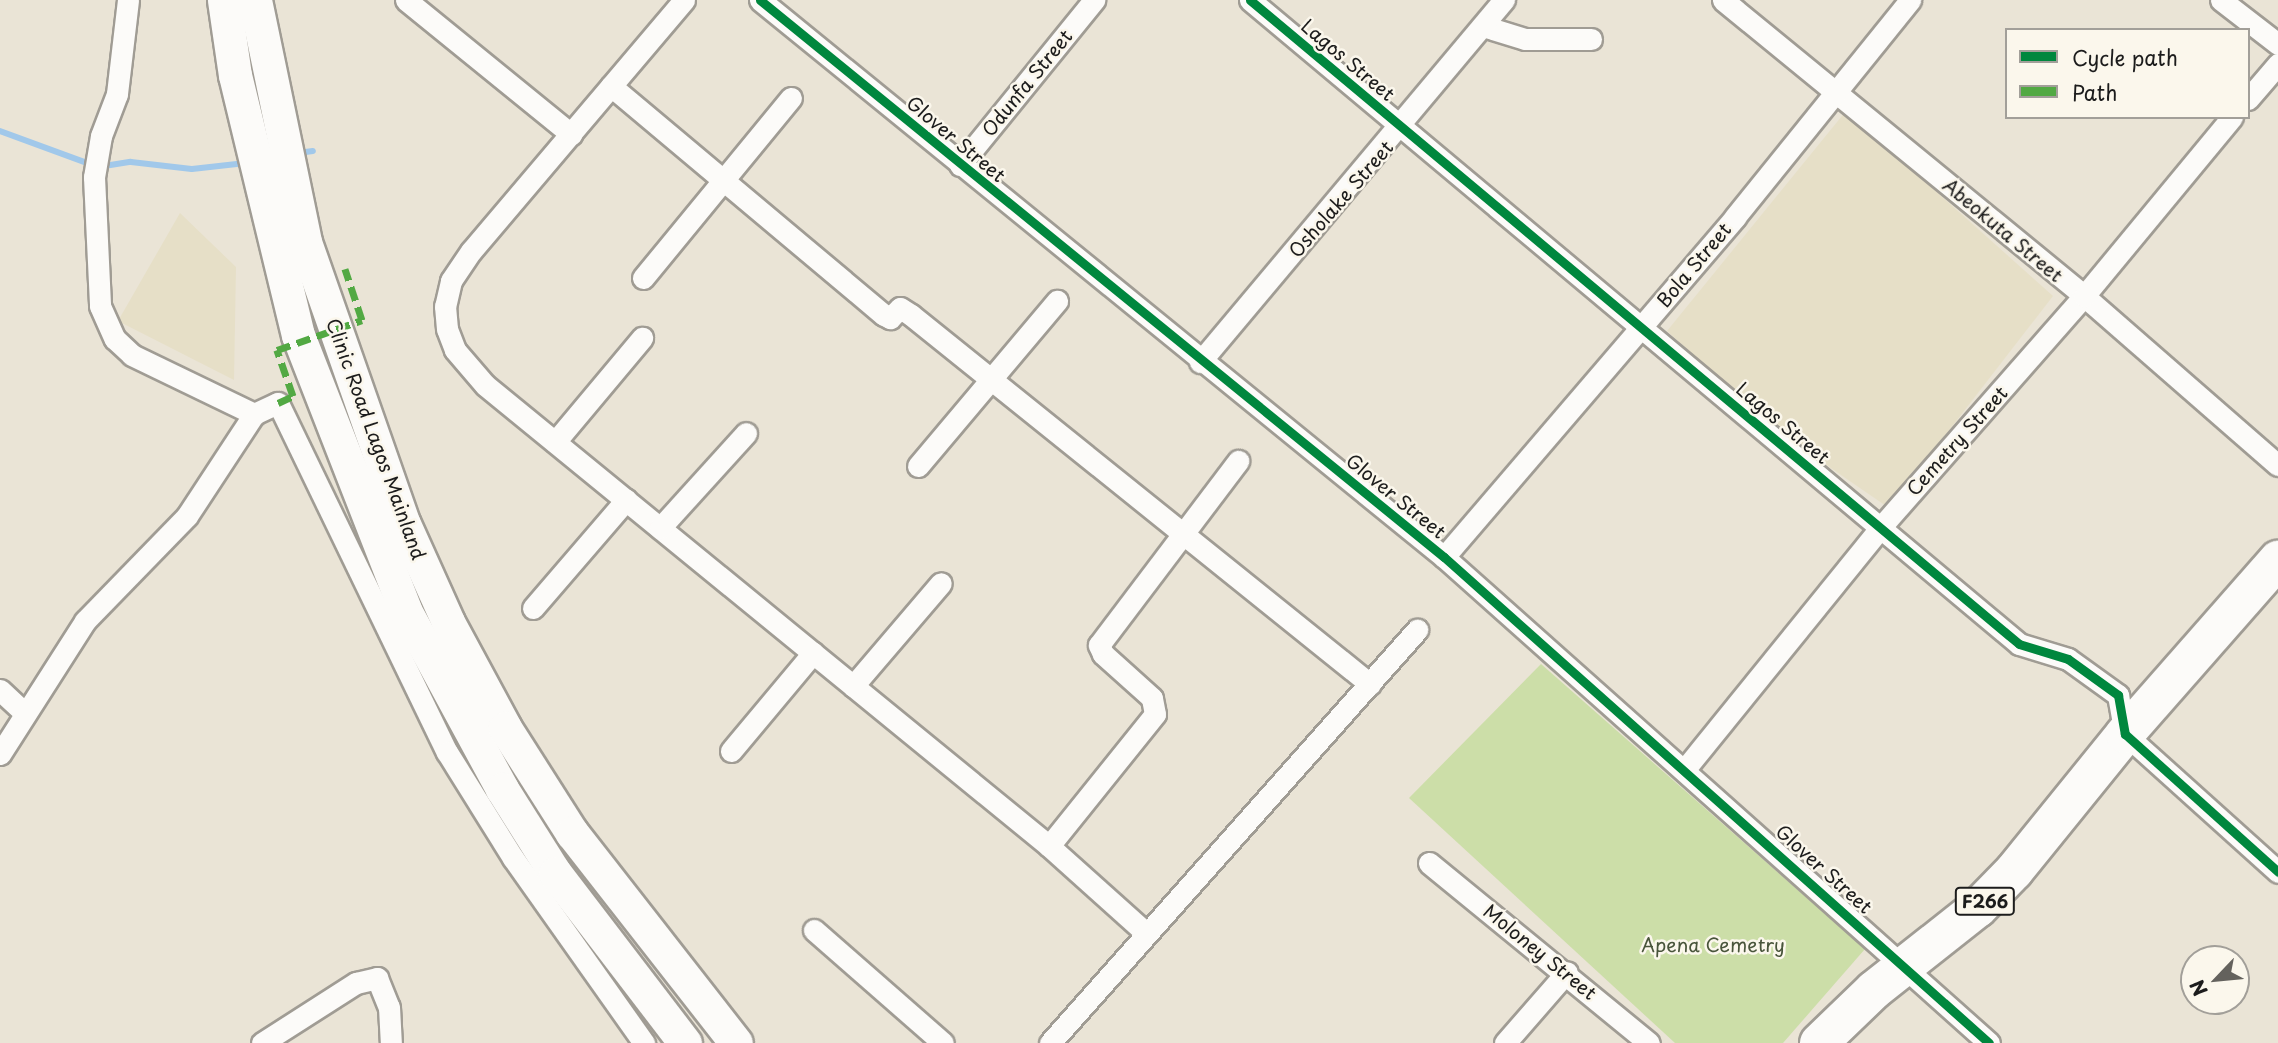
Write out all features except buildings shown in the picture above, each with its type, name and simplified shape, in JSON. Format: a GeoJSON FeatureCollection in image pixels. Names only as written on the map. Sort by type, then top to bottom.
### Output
{"type":"FeatureCollection","features":[{"type":"Feature","properties":{"kind":"highway","name":"F266"},"geometry":{"type":"LineString","coordinates":[[1819,1043],[1874,990],[1907,967],[2014,871],[2125,734],[2278,560]]}},
{"type":"Feature","properties":{"kind":"main road","name":"Clinic Road Lagos Mainland"},"geometry":{"type":"LineString","coordinates":[[224,0],[251,71],[290,246],[298,335],[368,521],[441,679],[555,873],[685,1043]]}},
{"type":"Feature","properties":{"kind":"main road","name":"Clinic Road Lagos Mainland"},"geometry":{"type":"LineString","coordinates":[[251,71],[255,0]]}},
{"type":"Feature","properties":{"kind":"main road","name":"Clinic Road Lagos Mainland"},"geometry":{"type":"LineString","coordinates":[[290,246],[404,524],[448,622],[505,729],[572,833],[736,1043]]}},
{"type":"Feature","properties":{"kind":"street"},"geometry":{"type":"LineString","coordinates":[[128,0],[117,93],[101,136],[94,177],[96,278],[100,306],[115,339],[150,366],[254,414]]}},
{"type":"Feature","properties":{"kind":"street"},"geometry":{"type":"LineString","coordinates":[[406,0],[570,134]]}},
{"type":"Feature","properties":{"kind":"street"},"geometry":{"type":"LineString","coordinates":[[684,0],[471,251],[451,281],[445,306],[447,329],[466,367],[1049,846],[1145,932]]}},
{"type":"Feature","properties":{"kind":"street","name":"Glover Street"},"geometry":{"type":"LineString","coordinates":[[760,0],[1200,362],[1444,557],[1685,769],[1989,1043]]}},
{"type":"Feature","properties":{"kind":"street","name":"Odunfa Street"},"geometry":{"type":"LineString","coordinates":[[960,166],[1094,0]]}},
{"type":"Feature","properties":{"kind":"street","name":"Lagos Street"},"geometry":{"type":"LineString","coordinates":[[1250,0],[1606,301],[1642,326],[2019,644],[2068,659],[2118,695],[2125,734]]}},
{"type":"Feature","properties":{"kind":"street","name":"Osholake Street"},"geometry":{"type":"LineString","coordinates":[[1200,362],[1401,128],[1504,0]]}},
{"type":"Feature","properties":{"kind":"street","name":"Abeokuta Street"},"geometry":{"type":"LineString","coordinates":[[1723,0],[1837,90],[2084,296],[2278,465]]}},
{"type":"Feature","properties":{"kind":"street","name":"Bola Street"},"geometry":{"type":"LineString","coordinates":[[1444,557],[1642,326],[1910,0]]}},
{"type":"Feature","properties":{"kind":"street"},"geometry":{"type":"LineString","coordinates":[[2221,0],[2278,44]]}},
{"type":"Feature","properties":{"kind":"street"},"geometry":{"type":"LineString","coordinates":[[1483,26],[1525,39],[1591,39]]}},
{"type":"Feature","properties":{"kind":"street"},"geometry":{"type":"LineString","coordinates":[[2250,97],[2278,64]]}},
{"type":"Feature","properties":{"kind":"street"},"geometry":{"type":"LineString","coordinates":[[611,86],[884,315],[890,318],[900,308],[990,382],[1185,533],[1370,684]]}},
{"type":"Feature","properties":{"kind":"street"},"geometry":{"type":"LineString","coordinates":[[643,278],[791,98]]}},
{"type":"Feature","properties":{"kind":"street","name":"Cemetry Street"},"geometry":{"type":"LineString","coordinates":[[1685,769],[1880,528],[2084,296],[2230,119]]}},
{"type":"Feature","properties":{"kind":"street"},"geometry":{"type":"LineString","coordinates":[[918,466],[1058,301]]}},
{"type":"Feature","properties":{"kind":"street"},"geometry":{"type":"LineString","coordinates":[[555,442],[642,338]]}},
{"type":"Feature","properties":{"kind":"street"},"geometry":{"type":"LineString","coordinates":[[0,754],[85,621],[187,516],[254,414],[278,403],[447,752],[513,858],[644,1043]]}},
{"type":"Feature","properties":{"kind":"street"},"geometry":{"type":"LineString","coordinates":[[660,528],[746,433]]}},
{"type":"Feature","properties":{"kind":"street"},"geometry":{"type":"LineString","coordinates":[[1049,846],[1155,714],[1152,698],[1103,654],[1099,645],[1238,461]]}},
{"type":"Feature","properties":{"kind":"street"},"geometry":{"type":"LineString","coordinates":[[533,608],[626,500]]}},
{"type":"Feature","properties":{"kind":"street"},"geometry":{"type":"LineString","coordinates":[[853,686],[941,583]]}},
{"type":"Feature","properties":{"kind":"street"},"geometry":{"type":"LineString","coordinates":[[1050,1043],[1145,932],[1417,629]]}},
{"type":"Feature","properties":{"kind":"street"},"geometry":{"type":"LineString","coordinates":[[731,751],[813,653]]}},
{"type":"Feature","properties":{"kind":"street"},"geometry":{"type":"LineString","coordinates":[[0,690],[25,713]]}},
{"type":"Feature","properties":{"kind":"street"},"geometry":{"type":"LineString","coordinates":[[2125,734],[2278,872]]}},
{"type":"Feature","properties":{"kind":"street","name":"Moloney Street"},"geometry":{"type":"LineString","coordinates":[[1429,863],[1567,972],[1649,1043]]}},
{"type":"Feature","properties":{"kind":"street"},"geometry":{"type":"LineString","coordinates":[[814,930],[943,1043]]}},
{"type":"Feature","properties":{"kind":"street"},"geometry":{"type":"LineString","coordinates":[[1505,1043],[1567,972]]}},
{"type":"Feature","properties":{"kind":"street"},"geometry":{"type":"LineString","coordinates":[[262,1043],[356,983],[377,978],[389,1007],[391,1043]]}},
{"type":"Feature","properties":{"kind":"shaded area"},"geometry":{"type":"Polygon","coordinates":[[[1846,111],[2053,296],[1889,508],[1780,433],[1667,331],[1846,111]]]}},
{"type":"Feature","properties":{"kind":"shaded area"},"geometry":{"type":"Polygon","coordinates":[[[180,213],[236,267],[234,380],[118,321],[180,213]]]}},
{"type":"Feature","properties":{"kind":"green space","name":"Apena Cemetry"},"geometry":{"type":"Polygon","coordinates":[[[1541,664],[1865,949],[1783,1043],[1675,1043],[1409,798],[1541,664]]]}},
{"type":"Feature","properties":{"kind":"waterway"},"geometry":{"type":"LineString","coordinates":[[0,131],[98,167],[131,162],[192,169],[246,163]]}},
{"type":"Feature","properties":{"kind":"waterway"},"geometry":{"type":"LineString","coordinates":[[298,153],[313,151]]}},
{"type":"Feature","properties":{"kind":"marked path"},"geometry":{"type":"LineString","coordinates":[[278,403],[293,396],[277,350],[362,320],[345,269]]}},
{"type":"Feature","properties":{"kind":"cycle path"},"geometry":{"type":"LineString","coordinates":[[760,0],[1444,557],[1989,1043]]}},
{"type":"Feature","properties":{"kind":"cycle path"},"geometry":{"type":"LineString","coordinates":[[1250,0],[2019,644],[2068,659],[2118,695],[2125,734],[2278,872]]}}]}
